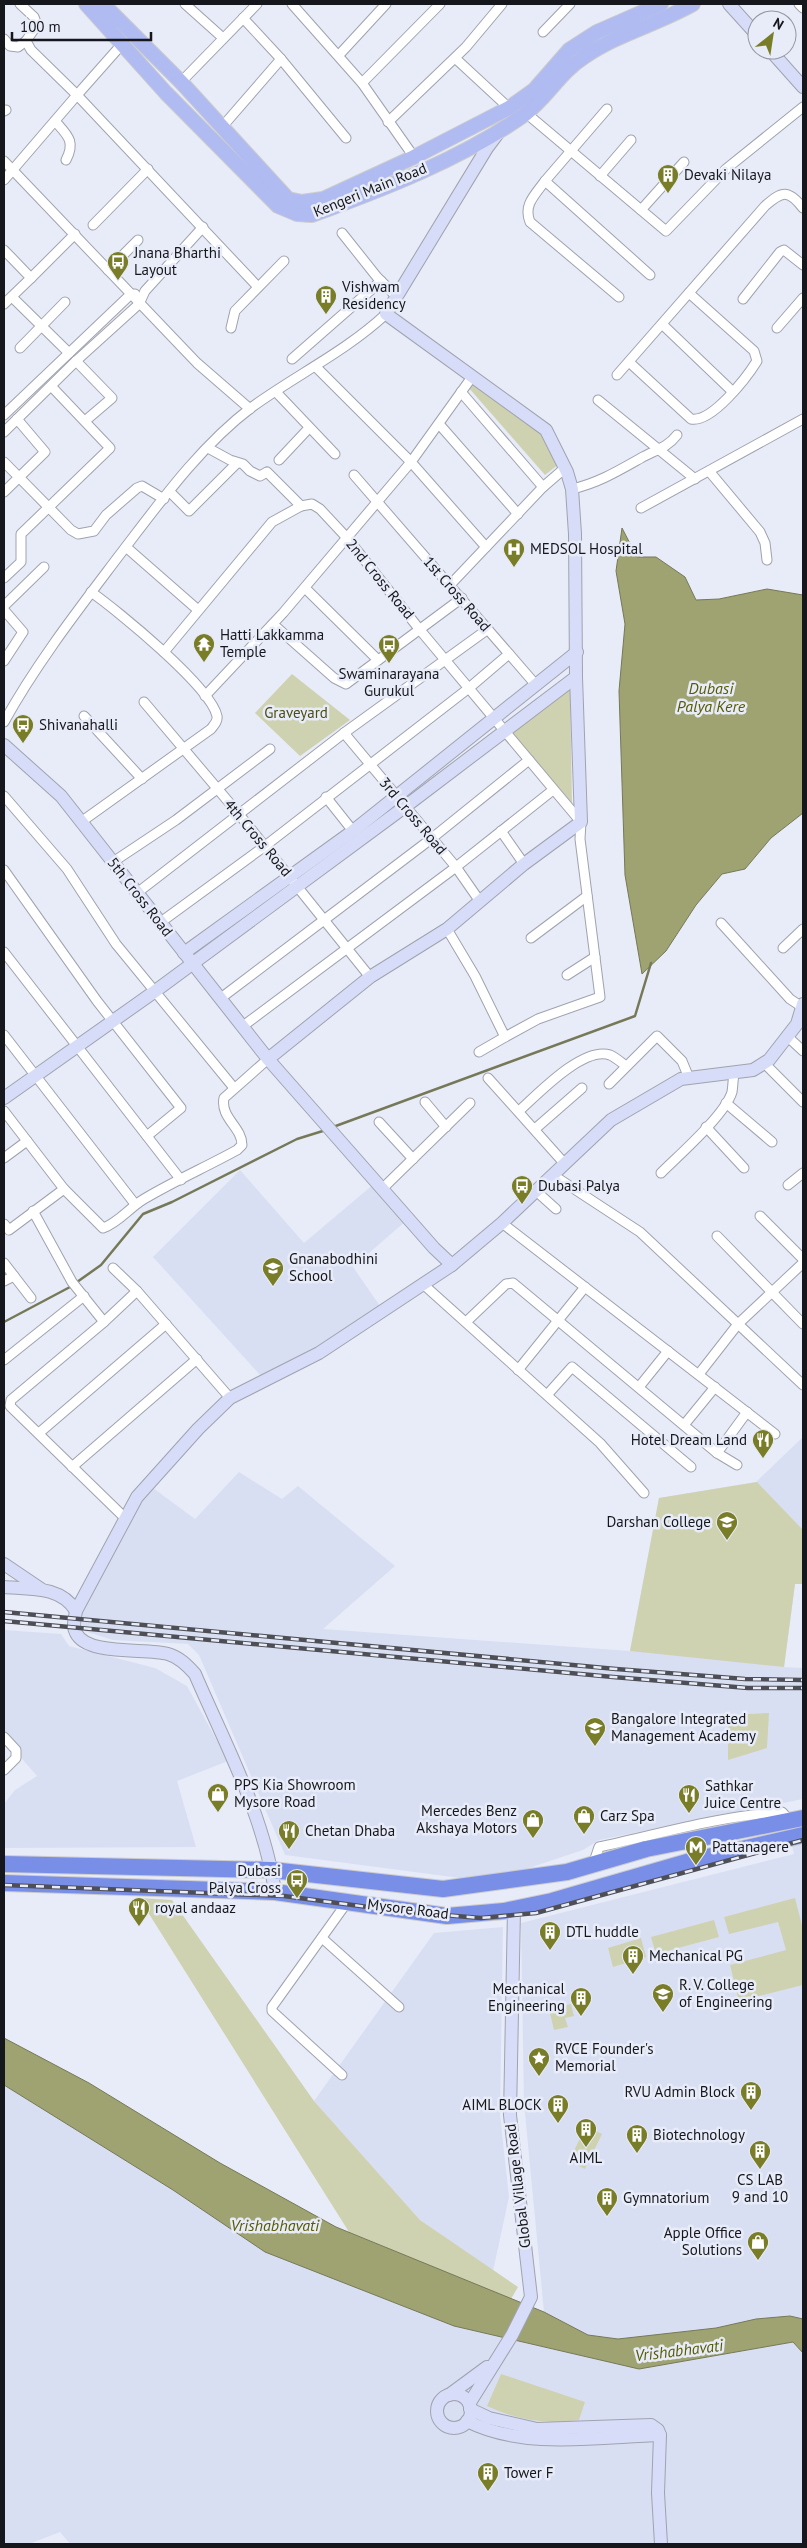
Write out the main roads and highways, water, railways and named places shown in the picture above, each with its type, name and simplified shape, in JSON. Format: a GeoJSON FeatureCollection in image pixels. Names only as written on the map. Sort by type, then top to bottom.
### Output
{"type":"FeatureCollection","features":[{"type":"Feature","properties":{"kind":"highway","name":"Mysore Road"},"geometry":{"type":"LineString","coordinates":[[4,1864],[272,1870],[443,1888],[567,1872],[646,1849],[796,1820]]}},
{"type":"Feature","properties":{"kind":"highway","name":"Mysore Road"},"geometry":{"type":"LineString","coordinates":[[4,1883],[275,1892],[447,1916],[514,1909],[552,1901],[694,1860],[803,1835]]}},
{"type":"Feature","properties":{"kind":"main road","name":"Kengeri Main Road"},"geometry":{"type":"LineString","coordinates":[[86,4],[166,93],[278,206],[297,214],[312,215],[478,150],[542,99],[568,68],[582,58],[598,48],[693,4]]}},
{"type":"Feature","properties":{"kind":"main road","name":"Kengeri Main Road"},"geometry":{"type":"LineString","coordinates":[[103,4],[181,82],[288,199],[302,202],[323,199],[414,158],[509,108],[534,90],[569,50],[597,32],[661,4]]}},
{"type":"Feature","properties":{"kind":"water","name":"Dubasi Palya Kere"},"geometry":{"type":"Polygon","coordinates":[[[622,528],[637,557],[656,557],[685,577],[696,600],[719,599],[767,589],[803,595],[803,813],[771,838],[745,869],[722,874],[696,905],[666,951],[642,974],[625,875],[619,691],[625,624],[616,571],[622,528]]]}},
{"type":"Feature","properties":{"kind":"water","name":"Vrishabhavati"},"geometry":{"type":"Polygon","coordinates":[[[4,2038],[89,2083],[220,2163],[336,2227],[544,2312],[588,2335],[618,2339],[716,2328],[756,2319],[790,2316],[803,2319],[803,2353],[793,2342],[639,2369],[454,2326],[265,2252],[173,2190],[4,2085],[4,2038]]]}},
{"type":"Feature","properties":{"kind":"waterway"},"geometry":{"type":"LineString","coordinates":[[333,1127],[635,1016],[651,963]]}},
{"type":"Feature","properties":{"kind":"waterway"},"geometry":{"type":"LineString","coordinates":[[4,1322],[70,1287],[101,1265],[143,1214],[172,1202],[297,1139],[326,1130]]}},
{"type":"Feature","properties":{"kind":"railway"},"geometry":{"type":"LineString","coordinates":[[4,1612],[616,1669],[745,1679],[803,1680]]}},
{"type":"Feature","properties":{"kind":"railway"},"geometry":{"type":"LineString","coordinates":[[4,1621],[613,1677],[748,1688],[803,1688]]}},
{"type":"Feature","properties":{"kind":"railway"},"geometry":{"type":"LineString","coordinates":[[4,1885],[284,1896],[406,1912],[481,1918],[536,1913],[803,1840]]}},
{"type":"Feature","properties":{"kind":"place","name":"Devaki Nilaya"},"geometry":{"type":"Point","coordinates":[668,194]}},
{"type":"Feature","properties":{"kind":"place","name":"Jnana Bharthi Layout"},"geometry":{"type":"Point","coordinates":[118,281]}},
{"type":"Feature","properties":{"kind":"place","name":"Vishwam Residency"},"geometry":{"type":"Point","coordinates":[326,315]}},
{"type":"Feature","properties":{"kind":"place","name":"MEDSOL Hospital"},"geometry":{"type":"Point","coordinates":[514,568]}},
{"type":"Feature","properties":{"kind":"place","name":"Hatti Lakkamma Temple"},"geometry":{"type":"Point","coordinates":[204,663]}},
{"type":"Feature","properties":{"kind":"place","name":"Swaminarayana Gurukul"},"geometry":{"type":"Point","coordinates":[389,664]}},
{"type":"Feature","properties":{"kind":"place","name":"Shivanahalli"},"geometry":{"type":"Point","coordinates":[23,744]}},
{"type":"Feature","properties":{"kind":"place","name":"Dubasi Palya"},"geometry":{"type":"Point","coordinates":[522,1205]}},
{"type":"Feature","properties":{"kind":"place","name":"Gnanabodhini School"},"geometry":{"type":"Point","coordinates":[273,1287]}},
{"type":"Feature","properties":{"kind":"place","name":"Hotel Dream Land"},"geometry":{"type":"Point","coordinates":[763,1459]}},
{"type":"Feature","properties":{"kind":"place","name":"Darshan College"},"geometry":{"type":"Point","coordinates":[727,1541]}},
{"type":"Feature","properties":{"kind":"place","name":"Bangalore Integrated Management Academy"},"geometry":{"type":"Point","coordinates":[595,1747]}},
{"type":"Feature","properties":{"kind":"place","name":"PPS Kia Showroom Mysore Road"},"geometry":{"type":"Point","coordinates":[218,1813]}},
{"type":"Feature","properties":{"kind":"place","name":"Sathkar Juice Centre"},"geometry":{"type":"Point","coordinates":[689,1814]}},
{"type":"Feature","properties":{"kind":"place","name":"Carz Spa"},"geometry":{"type":"Point","coordinates":[584,1835]}},
{"type":"Feature","properties":{"kind":"place","name":"Mercedes Benz Akshaya Motors"},"geometry":{"type":"Point","coordinates":[533,1839]}},
{"type":"Feature","properties":{"kind":"place","name":"Chetan Dhaba"},"geometry":{"type":"Point","coordinates":[289,1850]}},
{"type":"Feature","properties":{"kind":"place","name":"Pattanagere"},"geometry":{"type":"Point","coordinates":[696,1866]}},
{"type":"Feature","properties":{"kind":"place","name":"Dubasi Palya Cross"},"geometry":{"type":"Point","coordinates":[297,1899]}},
{"type":"Feature","properties":{"kind":"place","name":"royal andaaz"},"geometry":{"type":"Point","coordinates":[139,1927]}},
{"type":"Feature","properties":{"kind":"place","name":"DTL huddle"},"geometry":{"type":"Point","coordinates":[550,1951]}},
{"type":"Feature","properties":{"kind":"place","name":"Mechanical PG"},"geometry":{"type":"Point","coordinates":[633,1975]}},
{"type":"Feature","properties":{"kind":"place","name":"R. V. College of Engineering"},"geometry":{"type":"Point","coordinates":[663,2013]}},
{"type":"Feature","properties":{"kind":"place","name":"Mechanical Engineering"},"geometry":{"type":"Point","coordinates":[581,2017]}},
{"type":"Feature","properties":{"kind":"place","name":"RVCE Founder's Memorial"},"geometry":{"type":"Point","coordinates":[539,2077]}},
{"type":"Feature","properties":{"kind":"place","name":"RVU Admin Block"},"geometry":{"type":"Point","coordinates":[751,2111]}},
{"type":"Feature","properties":{"kind":"place","name":"AIML BLOCK"},"geometry":{"type":"Point","coordinates":[558,2124]}},
{"type":"Feature","properties":{"kind":"place","name":"AIML"},"geometry":{"type":"Point","coordinates":[586,2148]}},
{"type":"Feature","properties":{"kind":"place","name":"Biotechnology"},"geometry":{"type":"Point","coordinates":[637,2154]}},
{"type":"Feature","properties":{"kind":"place","name":"CS LAB 9 and 10"},"geometry":{"type":"Point","coordinates":[760,2170]}},
{"type":"Feature","properties":{"kind":"place","name":"Gymnatorium"},"geometry":{"type":"Point","coordinates":[607,2217]}},
{"type":"Feature","properties":{"kind":"place","name":"Apple Office Solutions"},"geometry":{"type":"Point","coordinates":[758,2261]}},
{"type":"Feature","properties":{"kind":"place","name":"Tower F"},"geometry":{"type":"Point","coordinates":[488,2492]}},
{"type":"Feature","properties":{"kind":"park label","name":"Graveyard"},"geometry":{"type":"Point","coordinates":[296,713]}}]}
